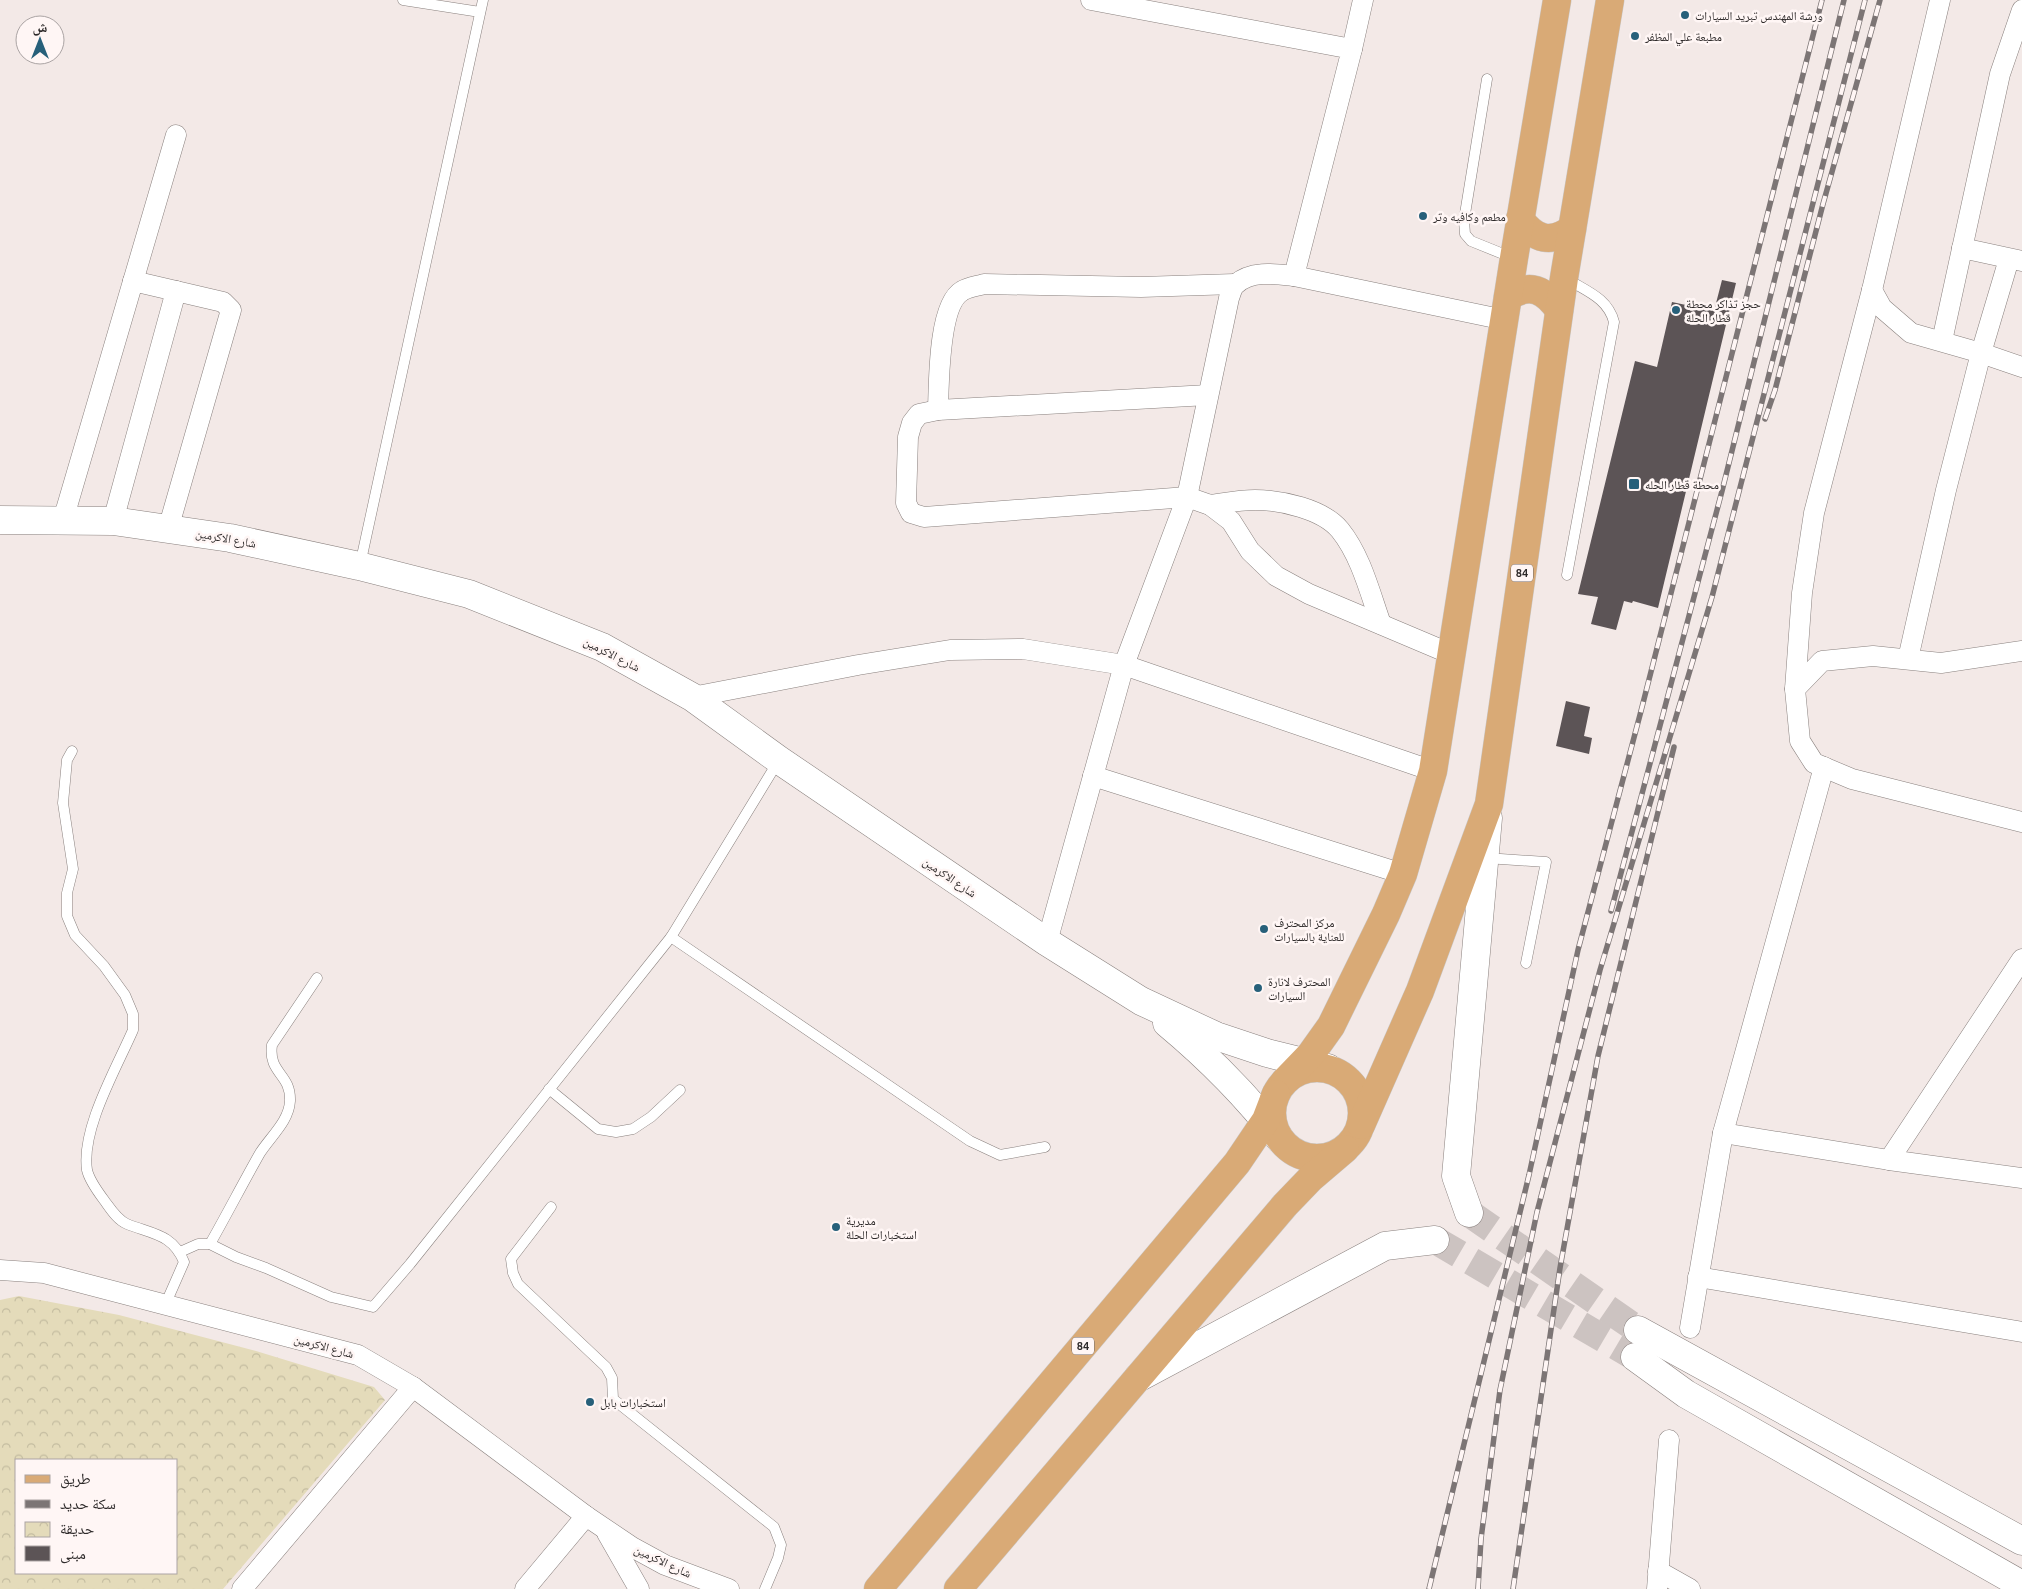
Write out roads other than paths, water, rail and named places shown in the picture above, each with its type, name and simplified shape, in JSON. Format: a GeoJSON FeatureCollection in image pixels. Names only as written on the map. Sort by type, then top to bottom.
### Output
{"type":"FeatureCollection","features":[{"type":"Feature","properties":{"kind":"main road","name":"84"},"geometry":{"type":"LineString","coordinates":[[878,1589],[1237,1163],[1273,1129],[1298,1076],[1331,1026],[1386,914],[1403,874],[1433,771],[1520,219],[1557,0]]}},
{"type":"Feature","properties":{"kind":"main road","name":"84"},"geometry":{"type":"LineString","coordinates":[[958,1589],[1285,1205],[1311,1178],[1355,1138],[1420,991],[1489,804],[1559,310],[1610,0]]}},
{"type":"Feature","properties":{"kind":"main road"},"geometry":{"type":"LineString","coordinates":[[1520,219],[1532,233],[1545,238],[1563,235],[1572,229]]}},
{"type":"Feature","properties":{"kind":"main road"},"geometry":{"type":"LineString","coordinates":[[1506,309],[1516,292],[1534,290],[1547,295],[1559,310]]}},
{"type":"Feature","properties":{"kind":"main road"},"geometry":{"type":"LineString","coordinates":[[1298,1076],[1342,1074],[1353,1084],[1360,1097],[1363,1111],[1361,1125]]}},
{"type":"Feature","properties":{"kind":"main road"},"geometry":{"type":"LineString","coordinates":[[1273,1129],[1291,1150],[1304,1156],[1318,1158],[1332,1156],[1345,1149]]}},
{"type":"Feature","properties":{"kind":"street"},"geometry":{"type":"LineString","coordinates":[[1091,0],[1352,49]]}},
{"type":"Feature","properties":{"kind":"street"},"geometry":{"type":"LineString","coordinates":[[1294,276],[1363,0]]}},
{"type":"Feature","properties":{"kind":"street"},"geometry":{"type":"LineString","coordinates":[[1940,0],[1872,290],[1814,513],[1802,593],[1795,689],[1800,741],[1814,763],[1852,779],[2022,822]]}},
{"type":"Feature","properties":{"kind":"street"},"geometry":{"type":"LineString","coordinates":[[1942,341],[2000,74],[2022,10]]}},
{"type":"Feature","properties":{"kind":"street"},"geometry":{"type":"LineString","coordinates":[[62,520],[176,135]]}},
{"type":"Feature","properties":{"kind":"street"},"geometry":{"type":"LineString","coordinates":[[1908,660],[1946,490],[1981,353],[2016,260],[1962,248]]}},
{"type":"Feature","properties":{"kind":"street"},"geometry":{"type":"LineString","coordinates":[[938,410],[943,329],[950,306],[961,291],[984,284],[1141,286],[1235,284],[1248,277],[1270,274],[1294,276],[1506,309]]}},
{"type":"Feature","properties":{"kind":"street"},"geometry":{"type":"LineString","coordinates":[[133,281],[223,302],[231,310],[168,529]]}},
{"type":"Feature","properties":{"kind":"street"},"geometry":{"type":"LineString","coordinates":[[1047,942],[1124,665],[1187,497],[1229,298],[1235,284]]}},
{"type":"Feature","properties":{"kind":"street"},"geometry":{"type":"LineString","coordinates":[[1872,290],[1882,308],[1911,333],[2022,367]]}},
{"type":"Feature","properties":{"kind":"street"},"geometry":{"type":"LineString","coordinates":[[113,521],[176,291]]}},
{"type":"Feature","properties":{"kind":"street"},"geometry":{"type":"LineString","coordinates":[[1208,395],[938,410],[919,414],[912,423],[908,437],[906,503],[911,513],[924,517],[1187,497],[1210,504],[1256,500],[1283,503],[1315,512],[1339,529],[1359,563],[1381,624]]}},
{"type":"Feature","properties":{"kind":"street"},"geometry":{"type":"LineString","coordinates":[[1210,504],[1231,522],[1250,551],[1276,576],[1309,594],[1451,654]]}},
{"type":"Feature","properties":{"kind":"street","name":"شارع الاكرمين"},"geometry":{"type":"LineString","coordinates":[[0,520],[113,521],[230,538],[359,566],[468,594],[602,647],[692,697],[779,760],[1047,942],[1141,1001],[1216,1036],[1267,1053],[1298,1076]]}},
{"type":"Feature","properties":{"kind":"street"},"geometry":{"type":"LineString","coordinates":[[692,697],[858,665],[950,650],[1023,649],[1124,665],[1433,771]]}},
{"type":"Feature","properties":{"kind":"street"},"geometry":{"type":"LineString","coordinates":[[1795,689],[1822,660],[1874,656],[1941,663],[2022,651]]}},
{"type":"Feature","properties":{"kind":"street"},"geometry":{"type":"LineString","coordinates":[[1690,1328],[1723,1133],[1824,767]]}},
{"type":"Feature","properties":{"kind":"street"},"geometry":{"type":"LineString","coordinates":[[1093,776],[1403,874]]}},
{"type":"Feature","properties":{"kind":"street"},"geometry":{"type":"LineString","coordinates":[[1468,1213],[1456,1176],[1489,804]]}},
{"type":"Feature","properties":{"kind":"street"},"geometry":{"type":"LineString","coordinates":[[1889,1160],[2022,959]]}},
{"type":"Feature","properties":{"kind":"street","name":"شارع الاكرمين"},"geometry":{"type":"LineString","coordinates":[[1141,1001],[1220,1069],[1273,1129]]}},
{"type":"Feature","properties":{"kind":"street"},"geometry":{"type":"LineString","coordinates":[[1723,1133],[1889,1160],[2022,1178]]}},
{"type":"Feature","properties":{"kind":"street"},"geometry":{"type":"LineString","coordinates":[[1138,1378],[1385,1246],[1435,1240]]}},
{"type":"Feature","properties":{"kind":"street","name":"شارع الاكرمين"},"geometry":{"type":"LineString","coordinates":[[0,1270],[44,1272],[358,1355],[413,1387],[632,1547],[665,1565],[729,1589]]}},
{"type":"Feature","properties":{"kind":"street"},"geometry":{"type":"LineString","coordinates":[[1698,1277],[2022,1332]]}},
{"type":"Feature","properties":{"kind":"street"},"geometry":{"type":"LineString","coordinates":[[1638,1330],[2022,1541]]}},
{"type":"Feature","properties":{"kind":"street"},"geometry":{"type":"LineString","coordinates":[[1635,1357],[1686,1394],[2022,1585]]}},
{"type":"Feature","properties":{"kind":"street"},"geometry":{"type":"LineString","coordinates":[[242,1589],[413,1387]]}},
{"type":"Feature","properties":{"kind":"street"},"geometry":{"type":"LineString","coordinates":[[1669,1440],[1658,1580],[1690,1589]]}},
{"type":"Feature","properties":{"kind":"street"},"geometry":{"type":"LineString","coordinates":[[525,1589],[594,1520]]}},
{"type":"Feature","properties":{"kind":"street","name":"شارع الاكرمين"},"geometry":{"type":"LineString","coordinates":[[594,1520],[639,1589]]}},
{"type":"Feature","properties":{"kind":"lane"},"geometry":{"type":"LineString","coordinates":[[403,0],[480,12]]}},
{"type":"Feature","properties":{"kind":"lane"},"geometry":{"type":"LineString","coordinates":[[359,566],[483,0]]}},
{"type":"Feature","properties":{"kind":"lane"},"geometry":{"type":"LineString","coordinates":[[1487,79],[1464,220],[1465,234],[1471,241],[1514,258]]}},
{"type":"Feature","properties":{"kind":"lane"},"geometry":{"type":"LineString","coordinates":[[1564,278],[1606,304],[1612,312],[1614,322],[1567,575]]}},
{"type":"Feature","properties":{"kind":"lane"},"geometry":{"type":"LineString","coordinates":[[72,751],[67,760],[63,803],[73,869],[67,894],[67,916],[76,936],[104,966],[125,995],[133,1014],[133,1030],[93,1122],[87,1149],[87,1172],[111,1210],[124,1223],[168,1238],[180,1252],[184,1262],[166,1303]]}},
{"type":"Feature","properties":{"kind":"lane"},"geometry":{"type":"LineString","coordinates":[[180,1252],[198,1244],[210,1244],[236,1257],[332,1297],[373,1307],[404,1271],[670,937],[779,760]]}},
{"type":"Feature","properties":{"kind":"lane"},"geometry":{"type":"LineString","coordinates":[[1485,858],[1546,862],[1526,963]]}},
{"type":"Feature","properties":{"kind":"lane"},"geometry":{"type":"LineString","coordinates":[[670,937],[970,1141],[1000,1155],[1045,1147]]}},
{"type":"Feature","properties":{"kind":"lane"},"geometry":{"type":"LineString","coordinates":[[210,1244],[261,1152],[288,1114],[290,1087],[273,1064],[270,1055],[272,1045],[317,978]]}},
{"type":"Feature","properties":{"kind":"lane"},"geometry":{"type":"LineString","coordinates":[[549,1090],[598,1129],[616,1132],[633,1129],[651,1117],[680,1090]]}},
{"type":"Feature","properties":{"kind":"lane"},"geometry":{"type":"LineString","coordinates":[[551,1207],[511,1259],[513,1273],[518,1284],[606,1368],[612,1378],[613,1399],[774,1527],[781,1546],[765,1589]]}},
{"type":"Feature","properties":{"kind":"tunnel"},"geometry":{"type":"LineString","coordinates":[[1469,1213],[1638,1330]]}},
{"type":"Feature","properties":{"kind":"tunnel"},"geometry":{"type":"LineString","coordinates":[[1435,1240],[1635,1357]]}},
{"type":"Feature","properties":{"kind":"railway"},"geometry":{"type":"LineString","coordinates":[[1429,1589],[1529,1175],[1578,950],[1641,711],[1822,0]]}},
{"type":"Feature","properties":{"kind":"railway"},"geometry":{"type":"LineString","coordinates":[[1611,911],[1722,491],[1844,0]]}},
{"type":"Feature","properties":{"kind":"railway"},"geometry":{"type":"LineString","coordinates":[[1478,1589],[1481,1539],[1500,1390],[1537,1212],[1600,970],[1712,597],[1865,0]]}},
{"type":"Feature","properties":{"kind":"railway"},"geometry":{"type":"LineString","coordinates":[[1765,419],[1775,390],[1823,204],[1880,0]]}},
{"type":"Feature","properties":{"kind":"railway"},"geometry":{"type":"LineString","coordinates":[[1513,1589],[1560,1268],[1598,1056],[1674,747]]}},
{"type":"Feature","properties":{"kind":"place","name":"ورشة المهندس تبريد السيارات"},"geometry":{"type":"Point","coordinates":[1685,15]}},
{"type":"Feature","properties":{"kind":"place","name":"مطبعة علي المظفر"},"geometry":{"type":"Point","coordinates":[1635,36]}},
{"type":"Feature","properties":{"kind":"place","name":"مطعم وكافيه وتر"},"geometry":{"type":"Point","coordinates":[1423,216]}},
{"type":"Feature","properties":{"kind":"place","name":"حجز تذاكر محطة قطار الحلة"},"geometry":{"type":"Point","coordinates":[1676,310]}},
{"type":"Feature","properties":{"kind":"place","name":"محطة قطار الحله"},"geometry":{"type":"Point","coordinates":[1634,484]}},
{"type":"Feature","properties":{"kind":"place","name":"مركز المحترف للعناية بالسيارات"},"geometry":{"type":"Point","coordinates":[1264,929]}},
{"type":"Feature","properties":{"kind":"place","name":"المحترف لانارة السيارات"},"geometry":{"type":"Point","coordinates":[1258,988]}},
{"type":"Feature","properties":{"kind":"place","name":"مديرية استخبارات الحلة"},"geometry":{"type":"Point","coordinates":[836,1227]}},
{"type":"Feature","properties":{"kind":"place","name":"استخبارات بابل"},"geometry":{"type":"Point","coordinates":[590,1402]}}]}
